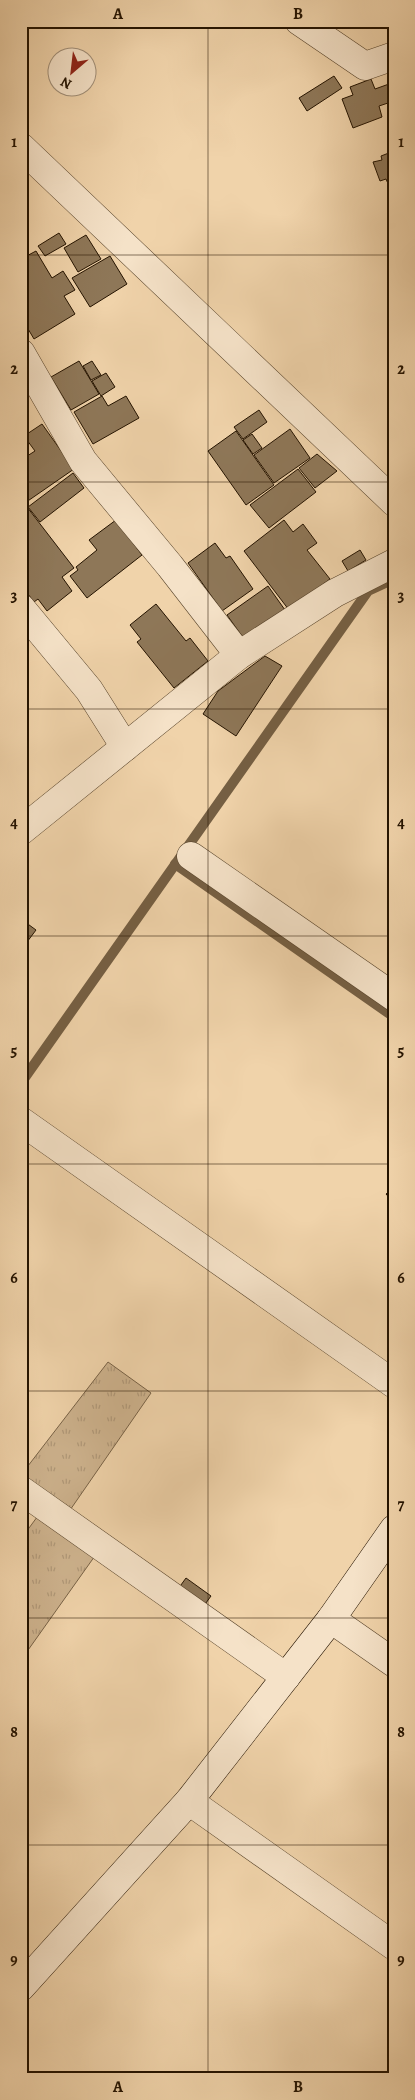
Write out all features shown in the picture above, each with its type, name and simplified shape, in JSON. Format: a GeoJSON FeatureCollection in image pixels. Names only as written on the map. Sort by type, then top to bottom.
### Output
{"type":"FeatureCollection","features":[{"type":"Feature","properties":{"kind":"street"},"geometry":{"type":"LineString","coordinates":[[299,21],[365,66],[394,56]]}},
{"type":"Feature","properties":{"kind":"street"},"geometry":{"type":"LineString","coordinates":[[21,147],[394,502]]}},
{"type":"Feature","properties":{"kind":"street"},"geometry":{"type":"LineString","coordinates":[[21,353],[83,462],[170,566],[239,655]]}},
{"type":"Feature","properties":{"kind":"street"},"geometry":{"type":"LineString","coordinates":[[21,831],[239,655],[335,593],[394,563]]}},
{"type":"Feature","properties":{"kind":"street"},"geometry":{"type":"LineString","coordinates":[[21,608],[89,690],[125,747]]}},
{"type":"Feature","properties":{"kind":"street"},"geometry":{"type":"LineString","coordinates":[[191,856],[394,998]]}},
{"type":"Feature","properties":{"kind":"street"},"geometry":{"type":"LineString","coordinates":[[21,1121],[394,1384]]}},
{"type":"Feature","properties":{"kind":"street"},"geometry":{"type":"LineString","coordinates":[[21,1490],[286,1677]]}},
{"type":"Feature","properties":{"kind":"street"},"geometry":{"type":"LineString","coordinates":[[21,1986],[189,1801],[331,1619],[394,1529]]}},
{"type":"Feature","properties":{"kind":"street"},"geometry":{"type":"LineString","coordinates":[[331,1619],[394,1663]]}},
{"type":"Feature","properties":{"kind":"street"},"geometry":{"type":"LineString","coordinates":[[189,1801],[394,1946]]}},
{"type":"Feature","properties":{"kind":"green space"},"geometry":{"type":"Polygon","coordinates":[[[108,1362],[151,1393],[68,1513],[21,1480],[21,1475],[108,1362]]]}},
{"type":"Feature","properties":{"kind":"green space"},"geometry":{"type":"Polygon","coordinates":[[[40,1513],[97,1553],[21,1660],[21,1539],[40,1513]]]}},
{"type":"Feature","properties":{"kind":"building"},"geometry":{"type":"Polygon","coordinates":[[[334,76],[342,88],[307,111],[299,98],[334,76]]]}},
{"type":"Feature","properties":{"kind":"building"},"geometry":{"type":"Polygon","coordinates":[[[371,79],[375,89],[389,84],[394,101],[379,106],[382,117],[353,128],[342,99],[353,95],[350,87],[371,79]]]}},
{"type":"Feature","properties":{"kind":"building"},"geometry":{"type":"Polygon","coordinates":[[[394,151],[394,184],[389,186],[386,179],[380,181],[373,162],[382,160],[381,156],[394,151]]]}},
{"type":"Feature","properties":{"kind":"building"},"geometry":{"type":"Polygon","coordinates":[[[59,233],[66,244],[45,256],[38,246],[59,233]]]}},
{"type":"Feature","properties":{"kind":"building"},"geometry":{"type":"Polygon","coordinates":[[[86,235],[101,259],[78,272],[64,248],[86,235]]]}},
{"type":"Feature","properties":{"kind":"building"},"geometry":{"type":"Polygon","coordinates":[[[36,251],[52,278],[63,271],[75,290],[64,296],[75,314],[34,339],[21,317],[21,259],[36,251]]]}},
{"type":"Feature","properties":{"kind":"building"},"geometry":{"type":"Polygon","coordinates":[[[110,256],[127,284],[90,307],[72,278],[110,256]]]}},
{"type":"Feature","properties":{"kind":"building"},"geometry":{"type":"Polygon","coordinates":[[[79,361],[99,394],[71,410],[51,377],[79,361]]]}},
{"type":"Feature","properties":{"kind":"building"},"geometry":{"type":"Polygon","coordinates":[[[92,361],[101,375],[91,380],[83,366],[92,361]]]}},
{"type":"Feature","properties":{"kind":"building"},"geometry":{"type":"Polygon","coordinates":[[[106,373],[115,387],[101,396],[92,381],[106,373]]]}},
{"type":"Feature","properties":{"kind":"building"},"geometry":{"type":"Polygon","coordinates":[[[102,396],[108,406],[126,396],[139,418],[93,444],[74,412],[102,396]]]}},
{"type":"Feature","properties":{"kind":"building"},"geometry":{"type":"Polygon","coordinates":[[[259,410],[267,422],[243,439],[234,427],[259,410]]]}},
{"type":"Feature","properties":{"kind":"building"},"geometry":{"type":"Polygon","coordinates":[[[42,424],[74,469],[22,505],[21,460],[35,451],[24,436],[42,424]]]}},
{"type":"Feature","properties":{"kind":"building"},"geometry":{"type":"Polygon","coordinates":[[[290,429],[310,458],[274,483],[254,455],[290,429]]]}},
{"type":"Feature","properties":{"kind":"building"},"geometry":{"type":"Polygon","coordinates":[[[236,431],[274,485],[246,505],[208,451],[236,431]]]}},
{"type":"Feature","properties":{"kind":"building"},"geometry":{"type":"Polygon","coordinates":[[[252,434],[262,448],[253,454],[243,440],[252,434]]]}},
{"type":"Feature","properties":{"kind":"building"},"geometry":{"type":"Polygon","coordinates":[[[317,454],[337,471],[315,488],[299,468],[317,454]]]}},
{"type":"Feature","properties":{"kind":"building"},"geometry":{"type":"Polygon","coordinates":[[[298,469],[316,492],[269,528],[250,505],[298,469]]]}},
{"type":"Feature","properties":{"kind":"building"},"geometry":{"type":"Polygon","coordinates":[[[73,473],[84,488],[40,522],[28,507],[73,473]]]}},
{"type":"Feature","properties":{"kind":"building"},"geometry":{"type":"Polygon","coordinates":[[[27,507],[74,568],[62,577],[72,591],[47,611],[38,599],[34,602],[21,585],[21,511],[27,507]]]}},
{"type":"Feature","properties":{"kind":"building"},"geometry":{"type":"Polygon","coordinates":[[[116,520],[142,555],[87,598],[70,576],[78,570],[76,567],[97,550],[89,540],[116,520]]]}},
{"type":"Feature","properties":{"kind":"building"},"geometry":{"type":"Polygon","coordinates":[[[284,520],[293,532],[303,524],[317,543],[307,550],[330,579],[289,610],[244,551],[284,520]]]}},
{"type":"Feature","properties":{"kind":"building"},"geometry":{"type":"Polygon","coordinates":[[[215,543],[226,558],[230,556],[253,589],[222,611],[188,563],[215,543]]]}},
{"type":"Feature","properties":{"kind":"building"},"geometry":{"type":"Polygon","coordinates":[[[360,550],[366,560],[348,571],[342,561],[360,550]]]}},
{"type":"Feature","properties":{"kind":"building"},"geometry":{"type":"Polygon","coordinates":[[[268,586],[285,610],[244,639],[227,615],[268,586]]]}},
{"type":"Feature","properties":{"kind":"building"},"geometry":{"type":"Polygon","coordinates":[[[156,604],[186,641],[190,638],[208,661],[174,688],[137,642],[141,639],[130,625],[156,604]]]}},
{"type":"Feature","properties":{"kind":"building"},"geometry":{"type":"Polygon","coordinates":[[[265,656],[282,666],[236,736],[203,714],[218,691],[265,656]]]}},
{"type":"Feature","properties":{"kind":"building"},"geometry":{"type":"Polygon","coordinates":[[[21,919],[36,930],[21,950],[21,919]]]}},
{"type":"Feature","properties":{"kind":"building"},"geometry":{"type":"Polygon","coordinates":[[[394,1188],[394,1203],[386,1194],[394,1188]]]}},
{"type":"Feature","properties":{"kind":"building"},"geometry":{"type":"Polygon","coordinates":[[[186,1578],[211,1596],[203,1607],[178,1589],[186,1578]]]}},
{"type":"Feature","properties":{"kind":"waterway"},"geometry":{"type":"LineString","coordinates":[[21,1083],[368,591],[394,579]]}},
{"type":"Feature","properties":{"kind":"waterway"},"geometry":{"type":"LineString","coordinates":[[175,864],[394,1017]]}}]}
